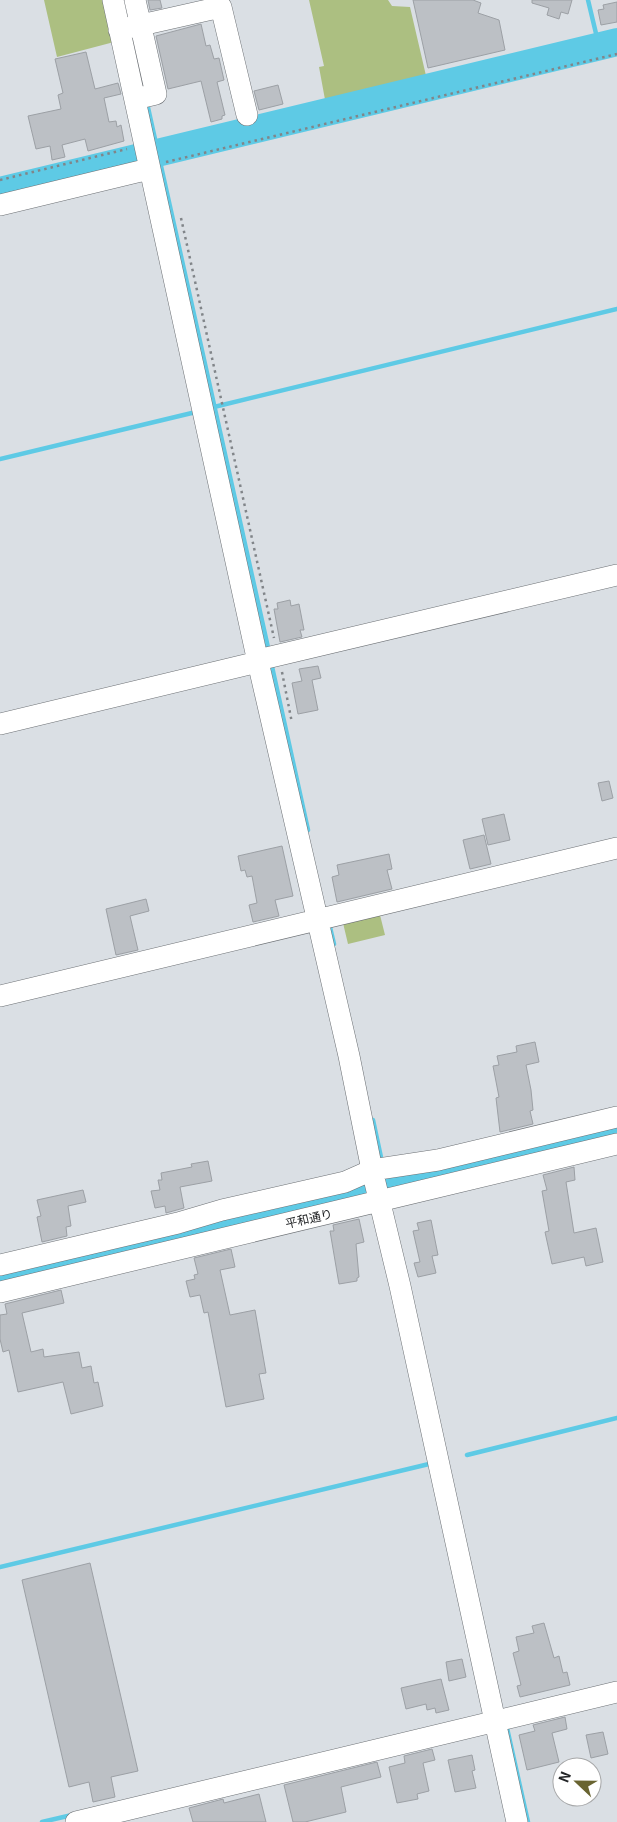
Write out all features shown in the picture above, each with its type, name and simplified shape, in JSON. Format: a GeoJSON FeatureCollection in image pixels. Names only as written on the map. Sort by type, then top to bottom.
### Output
{"type":"FeatureCollection","features":[{"type":"Feature","properties":{"kind":"street"},"geometry":{"type":"LineString","coordinates":[[113,0],[130,28]]}},
{"type":"Feature","properties":{"kind":"street"},"geometry":{"type":"LineString","coordinates":[[135,0],[130,28],[142,98],[379,1170],[400,1286],[501,1719],[517,1822]]}},
{"type":"Feature","properties":{"kind":"street"},"geometry":{"type":"LineString","coordinates":[[130,28],[184,8],[221,7],[247,115]]}},
{"type":"Feature","properties":{"kind":"street"},"geometry":{"type":"LineString","coordinates":[[0,205],[155,158]]}},
{"type":"Feature","properties":{"kind":"street"},"geometry":{"type":"LineString","coordinates":[[0,724],[617,575]]}},
{"type":"Feature","properties":{"kind":"street"},"geometry":{"type":"LineString","coordinates":[[0,996],[617,848]]}},
{"type":"Feature","properties":{"kind":"street"},"geometry":{"type":"LineString","coordinates":[[0,1265],[178,1223],[222,1210],[345,1182],[379,1170],[438,1160],[617,1117]]}},
{"type":"Feature","properties":{"kind":"street","name":"平和通り"},"geometry":{"type":"LineString","coordinates":[[0,1292],[617,1144]]}},
{"type":"Feature","properties":{"kind":"street"},"geometry":{"type":"LineString","coordinates":[[76,1822],[139,1815],[501,1719],[617,1692]]}},
{"type":"Feature","properties":{"kind":"path"},"geometry":{"type":"LineString","coordinates":[[0,180],[155,158],[617,54]]}},
{"type":"Feature","properties":{"kind":"path"},"geometry":{"type":"LineString","coordinates":[[179,210],[222,401],[267,658]]}},
{"type":"Feature","properties":{"kind":"green space"},"geometry":{"type":"Polygon","coordinates":[[[44,0],[104,0],[114,42],[57,57],[44,0]]]}},
{"type":"Feature","properties":{"kind":"green space"},"geometry":{"type":"Polygon","coordinates":[[[309,0],[388,0],[392,6],[410,7],[427,80],[326,105],[319,67],[324,66],[309,0]]]}},
{"type":"Feature","properties":{"kind":"green space"},"geometry":{"type":"Polygon","coordinates":[[[380,915],[385,935],[348,944],[343,923],[380,915]]]}},
{"type":"Feature","properties":{"kind":"building"},"geometry":{"type":"Polygon","coordinates":[[[148,0],[160,0],[162,8],[150,10],[148,0]]]}},
{"type":"Feature","properties":{"kind":"building"},"geometry":{"type":"Polygon","coordinates":[[[413,0],[473,0],[481,3],[478,13],[499,20],[505,50],[428,68],[413,0]]]}},
{"type":"Feature","properties":{"kind":"building"},"geometry":{"type":"Polygon","coordinates":[[[532,0],[572,0],[568,14],[561,12],[559,19],[547,15],[549,8],[532,3],[532,0]]]}},
{"type":"Feature","properties":{"kind":"building"},"geometry":{"type":"Polygon","coordinates":[[[617,2],[617,22],[601,25],[598,10],[604,9],[603,5],[617,2]]]}},
{"type":"Feature","properties":{"kind":"building"},"geometry":{"type":"Polygon","coordinates":[[[201,24],[206,46],[210,45],[214,59],[219,58],[224,80],[217,82],[225,115],[222,116],[222,119],[211,122],[201,81],[168,89],[156,36],[201,24]]]}},
{"type":"Feature","properties":{"kind":"building"},"geometry":{"type":"Polygon","coordinates":[[[86,52],[95,89],[118,83],[121,94],[104,98],[109,122],[116,121],[117,127],[121,125],[124,141],[88,151],[85,139],[62,145],[65,157],[52,160],[50,146],[36,149],[28,116],[61,109],[58,95],[63,93],[55,59],[86,52]]]}},
{"type":"Feature","properties":{"kind":"building"},"geometry":{"type":"Polygon","coordinates":[[[278,85],[283,104],[259,110],[254,91],[278,85]]]}},
{"type":"Feature","properties":{"kind":"building"},"geometry":{"type":"Polygon","coordinates":[[[290,600],[291,606],[299,604],[304,630],[300,630],[302,637],[280,642],[274,609],[278,609],[277,603],[290,600]]]}},
{"type":"Feature","properties":{"kind":"building"},"geometry":{"type":"Polygon","coordinates":[[[318,666],[321,678],[312,680],[318,710],[298,714],[292,683],[302,681],[299,669],[318,666]]]}},
{"type":"Feature","properties":{"kind":"building"},"geometry":{"type":"Polygon","coordinates":[[[609,781],[613,798],[602,801],[598,783],[609,781]]]}},
{"type":"Feature","properties":{"kind":"building"},"geometry":{"type":"Polygon","coordinates":[[[504,814],[510,840],[488,845],[482,819],[504,814]]]}},
{"type":"Feature","properties":{"kind":"building"},"geometry":{"type":"Polygon","coordinates":[[[484,835],[491,864],[470,869],[463,840],[484,835]]]}},
{"type":"Feature","properties":{"kind":"building"},"geometry":{"type":"Polygon","coordinates":[[[282,846],[293,896],[275,900],[279,916],[253,922],[249,905],[257,903],[252,876],[247,877],[245,870],[241,871],[238,856],[282,846]]]}},
{"type":"Feature","properties":{"kind":"building"},"geometry":{"type":"Polygon","coordinates":[[[389,854],[392,869],[387,870],[392,889],[337,902],[332,877],[339,875],[337,865],[389,854]]]}},
{"type":"Feature","properties":{"kind":"building"},"geometry":{"type":"Polygon","coordinates":[[[146,899],[149,911],[130,916],[138,950],[116,955],[106,909],[146,899]]]}},
{"type":"Feature","properties":{"kind":"building"},"geometry":{"type":"Polygon","coordinates":[[[535,1042],[539,1062],[526,1065],[531,1090],[533,1110],[530,1111],[533,1124],[500,1132],[496,1098],[499,1097],[493,1066],[499,1065],[497,1056],[517,1052],[516,1046],[535,1042]]]}},
{"type":"Feature","properties":{"kind":"building"},"geometry":{"type":"Polygon","coordinates":[[[208,1161],[212,1181],[180,1187],[184,1208],[166,1213],[165,1206],[155,1208],[151,1191],[160,1190],[158,1180],[162,1180],[161,1173],[192,1167],[191,1164],[208,1161]]]}},
{"type":"Feature","properties":{"kind":"building"},"geometry":{"type":"Polygon","coordinates":[[[574,1167],[575,1180],[566,1182],[574,1233],[596,1228],[603,1262],[586,1266],[584,1257],[552,1264],[545,1232],[549,1231],[542,1191],[547,1190],[543,1175],[574,1167]]]}},
{"type":"Feature","properties":{"kind":"building"},"geometry":{"type":"Polygon","coordinates":[[[83,1190],[86,1202],[68,1206],[71,1226],[66,1227],[67,1236],[42,1242],[37,1217],[41,1216],[37,1200],[83,1190]]]}},
{"type":"Feature","properties":{"kind":"building"},"geometry":{"type":"Polygon","coordinates":[[[359,1219],[364,1242],[356,1244],[359,1277],[357,1281],[339,1284],[330,1231],[334,1231],[333,1225],[359,1219]]]}},
{"type":"Feature","properties":{"kind":"building"},"geometry":{"type":"Polygon","coordinates":[[[431,1220],[438,1255],[432,1256],[436,1273],[418,1277],[414,1263],[420,1262],[413,1231],[419,1230],[417,1223],[431,1220]]]}},
{"type":"Feature","properties":{"kind":"building"},"geometry":{"type":"Polygon","coordinates":[[[231,1249],[235,1267],[220,1270],[230,1315],[255,1310],[266,1373],[259,1374],[264,1399],[226,1407],[208,1312],[204,1313],[200,1295],[190,1297],[186,1281],[195,1279],[194,1275],[198,1274],[194,1258],[231,1249]]]}},
{"type":"Feature","properties":{"kind":"building"},"geometry":{"type":"Polygon","coordinates":[[[61,1290],[64,1303],[22,1313],[31,1352],[43,1349],[44,1357],[79,1352],[82,1368],[91,1366],[94,1383],[98,1382],[103,1406],[71,1414],[63,1382],[18,1392],[9,1350],[3,1352],[0,1339],[0,1315],[7,1314],[5,1304],[61,1290]]]}},
{"type":"Feature","properties":{"kind":"building"},"geometry":{"type":"Polygon","coordinates":[[[90,1563],[138,1771],[111,1777],[115,1797],[93,1802],[89,1782],[69,1787],[22,1580],[90,1563]]]}},
{"type":"Feature","properties":{"kind":"building"},"geometry":{"type":"Polygon","coordinates":[[[544,1623],[554,1658],[559,1656],[563,1673],[567,1672],[570,1685],[520,1697],[517,1686],[521,1685],[513,1653],[519,1651],[516,1637],[534,1633],[532,1626],[544,1623]]]}},
{"type":"Feature","properties":{"kind":"building"},"geometry":{"type":"Polygon","coordinates":[[[462,1659],[466,1677],[449,1681],[446,1662],[462,1659]]]}},
{"type":"Feature","properties":{"kind":"building"},"geometry":{"type":"Polygon","coordinates":[[[441,1679],[449,1710],[436,1713],[435,1708],[427,1710],[426,1704],[406,1709],[401,1688],[441,1679]]]}},
{"type":"Feature","properties":{"kind":"building"},"geometry":{"type":"Polygon","coordinates":[[[565,1717],[567,1729],[552,1733],[558,1757],[552,1757],[552,1764],[527,1770],[519,1735],[535,1731],[533,1725],[565,1717]]]}},
{"type":"Feature","properties":{"kind":"building"},"geometry":{"type":"Polygon","coordinates":[[[603,1732],[608,1754],[591,1757],[586,1735],[603,1732]]]}},
{"type":"Feature","properties":{"kind":"building"},"geometry":{"type":"Polygon","coordinates":[[[432,1749],[435,1760],[423,1763],[429,1791],[417,1794],[418,1799],[397,1803],[389,1767],[405,1763],[404,1756],[432,1749]]]}},
{"type":"Feature","properties":{"kind":"building"},"geometry":{"type":"Polygon","coordinates":[[[472,1755],[475,1770],[472,1771],[476,1788],[455,1792],[448,1760],[472,1755]]]}},
{"type":"Feature","properties":{"kind":"building"},"geometry":{"type":"Polygon","coordinates":[[[377,1762],[381,1777],[341,1787],[346,1812],[305,1822],[293,1822],[284,1785],[377,1762]]]}},
{"type":"Feature","properties":{"kind":"building"},"geometry":{"type":"Polygon","coordinates":[[[259,1794],[266,1822],[193,1822],[189,1808],[223,1799],[224,1803],[259,1794]]]}},
{"type":"Feature","properties":{"kind":"waterway"},"geometry":{"type":"LineString","coordinates":[[588,0],[599,46]]}},
{"type":"Feature","properties":{"kind":"waterway"},"geometry":{"type":"LineString","coordinates":[[0,191],[617,42]]}},
{"type":"Feature","properties":{"kind":"waterway"},"geometry":{"type":"LineString","coordinates":[[147,103],[269,652]]}},
{"type":"Feature","properties":{"kind":"waterway"},"geometry":{"type":"LineString","coordinates":[[214,407],[617,309]]}},
{"type":"Feature","properties":{"kind":"waterway"},"geometry":{"type":"LineString","coordinates":[[0,459],[196,412]]}},
{"type":"Feature","properties":{"kind":"waterway"},"geometry":{"type":"LineString","coordinates":[[271,662],[308,830]]}},
{"type":"Feature","properties":{"kind":"waterway"},"geometry":{"type":"LineString","coordinates":[[329,923],[334,944]]}},
{"type":"Feature","properties":{"kind":"waterway"},"geometry":{"type":"LineString","coordinates":[[373,1120],[382,1162]]}},
{"type":"Feature","properties":{"kind":"waterway"},"geometry":{"type":"LineString","coordinates":[[0,1277],[617,1128]]}},
{"type":"Feature","properties":{"kind":"waterway"},"geometry":{"type":"LineString","coordinates":[[385,1174],[389,1193]]}},
{"type":"Feature","properties":{"kind":"waterway"},"geometry":{"type":"LineString","coordinates":[[467,1455],[617,1418]]}},
{"type":"Feature","properties":{"kind":"waterway"},"geometry":{"type":"LineString","coordinates":[[0,1567],[429,1464]]}},
{"type":"Feature","properties":{"kind":"waterway"},"geometry":{"type":"LineString","coordinates":[[507,1728],[528,1822]]}},
{"type":"Feature","properties":{"kind":"waterway"},"geometry":{"type":"LineString","coordinates":[[42,1822],[72,1815]]}}]}
